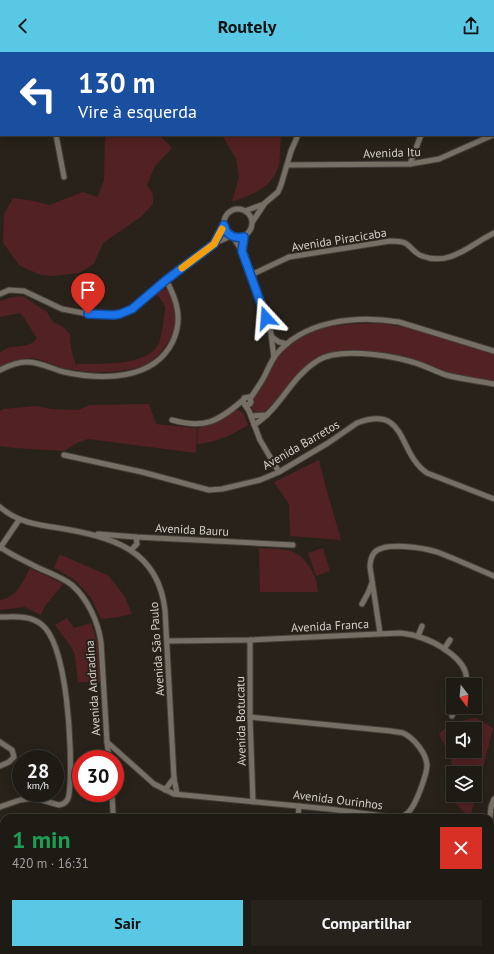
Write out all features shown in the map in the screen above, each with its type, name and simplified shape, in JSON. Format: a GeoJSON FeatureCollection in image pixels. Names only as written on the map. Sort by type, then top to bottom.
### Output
{"type":"FeatureCollection","features":[{"type":"Feature","properties":{"kind":"street"},"geometry":{"type":"LineString","coordinates":[[56,136],[64,177]]}},
{"type":"Feature","properties":{"kind":"street"},"geometry":{"type":"LineString","coordinates":[[242,251],[244,237],[251,230],[253,221],[265,203],[278,192],[291,151],[298,136]]}},
{"type":"Feature","properties":{"kind":"street"},"geometry":{"type":"LineString","coordinates":[[410,164],[421,136]]}},
{"type":"Feature","properties":{"kind":"street","name":"Avenida Itu"},"geometry":{"type":"LineString","coordinates":[[287,165],[410,164],[440,159],[491,136]]}},
{"type":"Feature","properties":{"kind":"street"},"geometry":{"type":"LineString","coordinates":[[245,211],[265,203]]}},
{"type":"Feature","properties":{"kind":"street"},"geometry":{"type":"LineString","coordinates":[[214,244],[224,225],[224,220],[229,213],[236,209],[245,211],[253,221]]}},
{"type":"Feature","properties":{"kind":"street"},"geometry":{"type":"LineString","coordinates":[[224,225],[226,231],[232,236],[242,251],[272,338],[287,344]]}},
{"type":"Feature","properties":{"kind":"street","name":"Avenida Piracicaba"},"geometry":{"type":"LineString","coordinates":[[251,275],[289,257],[390,241],[405,243],[422,256],[440,259],[448,258],[465,251],[494,233]]}},
{"type":"Feature","properties":{"kind":"street"},"geometry":{"type":"LineString","coordinates":[[0,294],[9,290],[24,291],[62,309],[88,314],[120,314],[132,309],[166,280],[214,244],[232,236],[244,237]]}},
{"type":"Feature","properties":{"kind":"street"},"geometry":{"type":"LineString","coordinates":[[0,370],[18,363],[27,362],[66,372],[91,376],[119,376],[133,374],[145,369],[162,357],[176,335],[179,314],[177,302],[166,280]]}},
{"type":"Feature","properties":{"kind":"street"},"geometry":{"type":"LineString","coordinates":[[172,420],[188,425],[208,423],[246,401],[257,388],[274,358],[287,344],[299,334],[323,324],[371,320],[399,322],[494,351]]}},
{"type":"Feature","properties":{"kind":"street"},"geometry":{"type":"LineString","coordinates":[[271,333],[274,358]]}},
{"type":"Feature","properties":{"kind":"street"},"geometry":{"type":"LineString","coordinates":[[254,425],[268,414],[296,378],[309,367],[319,360],[341,353],[410,361],[446,375],[494,384]]}},
{"type":"Feature","properties":{"kind":"street"},"geometry":{"type":"LineString","coordinates":[[246,401],[260,440],[279,472]]}},
{"type":"Feature","properties":{"kind":"street"},"geometry":{"type":"LineString","coordinates":[[250,414],[268,414]]}},
{"type":"Feature","properties":{"kind":"street","name":"Avenida Barretos"},"geometry":{"type":"LineString","coordinates":[[64,455],[142,472],[210,490],[222,489],[253,482],[279,472],[328,443],[357,423],[367,419],[380,419],[390,422],[398,430],[415,463],[427,473],[494,499]]}},
{"type":"Feature","properties":{"kind":"street","name":"Avenida São Paulo"},"geometry":{"type":"LineString","coordinates":[[0,507],[19,520],[90,533],[120,544],[129,549],[147,564],[159,583],[164,604],[174,778],[177,794]]}},
{"type":"Feature","properties":{"kind":"street"},"geometry":{"type":"LineString","coordinates":[[0,548],[19,520]]}},
{"type":"Feature","properties":{"kind":"street","name":"Avenida Bauru"},"geometry":{"type":"LineString","coordinates":[[90,533],[133,537],[292,545]]}},
{"type":"Feature","properties":{"kind":"street"},"geometry":{"type":"LineString","coordinates":[[133,537],[137,544],[129,549],[127,543],[133,537]]}},
{"type":"Feature","properties":{"kind":"street"},"geometry":{"type":"LineString","coordinates":[[380,633],[370,567],[373,554],[377,550],[396,546],[435,552],[494,576]]}},
{"type":"Feature","properties":{"kind":"street","name":"Avenida Andradina"},"geometry":{"type":"LineString","coordinates":[[0,548],[62,579],[72,586],[89,607],[99,631],[101,642],[108,750]]}},
{"type":"Feature","properties":{"kind":"street"},"geometry":{"type":"LineString","coordinates":[[362,604],[372,583]]}},
{"type":"Feature","properties":{"kind":"street"},"geometry":{"type":"LineString","coordinates":[[0,617],[24,617],[32,619],[41,624],[51,637],[56,647],[65,681],[70,742],[70,776],[69,795],[64,804],[60,805],[34,798],[20,800],[0,807]]}},
{"type":"Feature","properties":{"kind":"street"},"geometry":{"type":"LineString","coordinates":[[418,636],[422,626]]}},
{"type":"Feature","properties":{"kind":"street","name":"Avenida Franca"},"geometry":{"type":"LineString","coordinates":[[167,641],[250,640],[400,633],[418,636],[444,649],[460,662],[464,668],[467,678]]}},
{"type":"Feature","properties":{"kind":"street","name":"Avenida Botucatu"},"geometry":{"type":"LineString","coordinates":[[250,640],[250,717],[253,802]]}},
{"type":"Feature","properties":{"kind":"street"},"geometry":{"type":"LineString","coordinates":[[444,649],[450,640]]}},
{"type":"Feature","properties":{"kind":"street","name":"Avenida Ourinhos"},"geometry":{"type":"LineString","coordinates":[[250,717],[400,732],[411,739],[418,746],[424,755],[427,765],[426,772],[414,805],[406,814]]}},
{"type":"Feature","properties":{"kind":"street"},"geometry":{"type":"LineString","coordinates":[[0,742],[8,746],[14,753],[13,759],[0,766]]}},
{"type":"Feature","properties":{"kind":"street","name":"Avenida Ourinhos"},"geometry":{"type":"LineString","coordinates":[[107,742],[154,784],[177,794],[366,814]]}},
{"type":"Feature","properties":{"kind":"street"},"geometry":{"type":"LineString","coordinates":[[165,790],[174,778]]}},
{"type":"Feature","properties":{"kind":"street"},"geometry":{"type":"LineString","coordinates":[[490,814],[494,799]]}},
{"type":"Feature","properties":{"kind":"street"},"geometry":{"type":"LineString","coordinates":[[112,802],[113,813]]}},
{"type":"Feature","properties":{"kind":"street"},"geometry":{"type":"LineString","coordinates":[[298,814],[299,806]]}},
{"type":"Feature","properties":{"kind":"shaded area"},"geometry":{"type":"Polygon","coordinates":[[[107,136],[160,136],[172,148],[155,166],[147,185],[153,194],[153,204],[142,216],[103,243],[94,264],[79,273],[53,276],[41,275],[20,266],[3,243],[4,214],[13,198],[49,205],[83,192],[98,197],[104,180],[105,140],[107,136]]]}},
{"type":"Feature","properties":{"kind":"shaded area"},"geometry":{"type":"Polygon","coordinates":[[[223,136],[282,136],[279,164],[272,179],[255,193],[232,202],[239,177],[236,159],[223,136]]]}},
{"type":"Feature","properties":{"kind":"shaded area"},"geometry":{"type":"Polygon","coordinates":[[[166,289],[172,295],[175,304],[176,322],[169,340],[162,350],[153,360],[145,365],[112,372],[99,372],[62,368],[39,359],[26,358],[0,367],[0,353],[5,349],[29,345],[37,338],[20,313],[0,317],[0,301],[12,297],[23,296],[47,312],[53,322],[63,327],[70,334],[71,348],[76,366],[78,364],[111,363],[135,360],[153,351],[160,341],[165,310],[163,302],[156,294],[160,290],[166,289]]]}},
{"type":"Feature","properties":{"kind":"shaded area"},"geometry":{"type":"Polygon","coordinates":[[[379,323],[406,327],[494,354],[494,381],[449,373],[433,368],[417,360],[397,355],[344,350],[324,356],[297,375],[263,413],[256,414],[253,411],[252,403],[254,396],[265,381],[279,356],[292,343],[303,336],[327,327],[379,323]]]}},
{"type":"Feature","properties":{"kind":"shaded area"},"geometry":{"type":"Polygon","coordinates":[[[149,404],[156,424],[197,428],[196,453],[88,439],[77,443],[64,451],[0,446],[0,411],[3,409],[36,406],[52,409],[78,410],[90,405],[149,404]]]}},
{"type":"Feature","properties":{"kind":"shaded area"},"geometry":{"type":"Polygon","coordinates":[[[236,410],[239,410],[244,414],[248,425],[247,426],[223,438],[197,444],[198,428],[219,421],[236,410]]]}},
{"type":"Feature","properties":{"kind":"shaded area"},"geometry":{"type":"Polygon","coordinates":[[[319,460],[341,540],[290,536],[289,504],[274,482],[319,460]]]}},
{"type":"Feature","properties":{"kind":"shaded area"},"geometry":{"type":"Polygon","coordinates":[[[259,548],[287,550],[294,552],[305,560],[316,579],[318,592],[260,592],[259,548]]]}},
{"type":"Feature","properties":{"kind":"shaded area"},"geometry":{"type":"Polygon","coordinates":[[[323,548],[330,571],[316,576],[308,553],[323,548]]]}},
{"type":"Feature","properties":{"kind":"shaded area"},"geometry":{"type":"Polygon","coordinates":[[[59,555],[109,576],[125,597],[132,614],[101,619],[91,598],[75,580],[54,568],[59,555]]]}},
{"type":"Feature","properties":{"kind":"shaded area"},"geometry":{"type":"Polygon","coordinates":[[[30,568],[63,584],[45,606],[41,615],[25,607],[0,610],[0,600],[11,596],[19,588],[30,568]]]}},
{"type":"Feature","properties":{"kind":"shaded area"},"geometry":{"type":"Polygon","coordinates":[[[67,618],[74,628],[91,623],[98,644],[100,682],[78,682],[75,656],[72,648],[55,625],[67,618]]]}},
{"type":"Feature","properties":{"kind":"shaded area"},"geometry":{"type":"Polygon","coordinates":[[[476,718],[493,728],[482,771],[482,766],[452,766],[450,758],[482,758],[482,722],[457,722],[476,718]]]}},
{"type":"Feature","properties":{"kind":"shaded area"},"geometry":{"type":"Polygon","coordinates":[[[446,728],[446,749],[439,734],[446,728]]]}},
{"type":"Feature","properties":{"kind":"shaded area"},"geometry":{"type":"Polygon","coordinates":[[[454,802],[474,802],[471,814],[466,814],[454,802]]]}},
{"type":"Feature","properties":{"kind":"slow traffic"},"geometry":{"type":"LineString","coordinates":[[182,268],[214,244],[222,229]]}},
{"type":"Feature","properties":{"kind":"route"},"geometry":{"type":"LineString","coordinates":[[88,314],[114,315],[127,312],[132,309],[166,280],[214,244],[224,225],[226,231],[231,236],[237,238],[244,237],[242,251],[266,318]]}}]}
